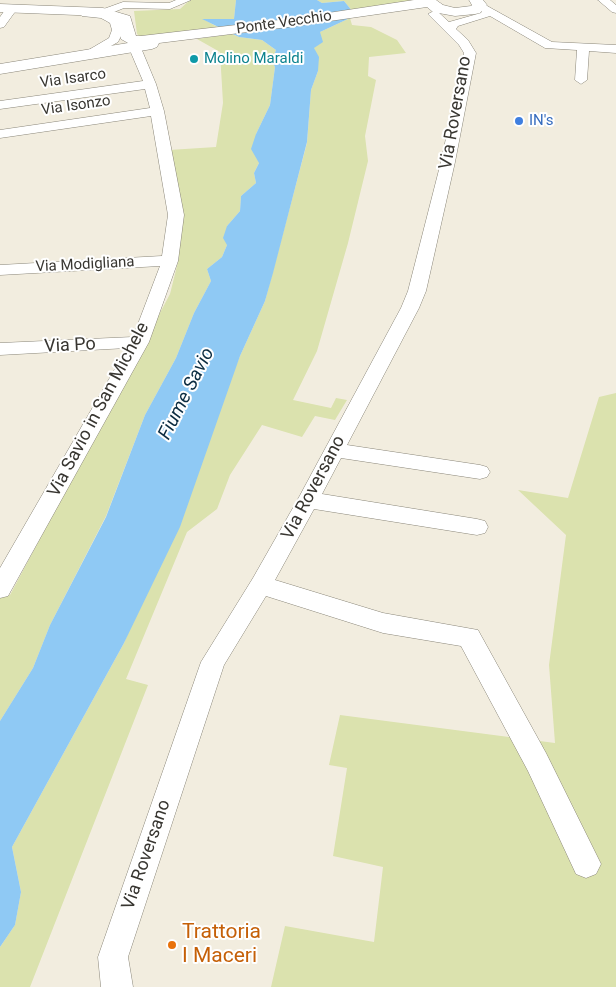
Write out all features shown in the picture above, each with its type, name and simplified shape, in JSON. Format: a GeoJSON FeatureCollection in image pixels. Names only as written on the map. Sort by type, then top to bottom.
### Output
{"type":"FeatureCollection","features":[{"type":"Feature","properties":{"kind":"street"},"geometry":{"type":"LineString","coordinates":[[69,12],[103,12],[124,8],[170,6],[186,0]]}},
{"type":"Feature","properties":{"kind":"street"},"geometry":{"type":"LineString","coordinates":[[603,0],[616,10]]}},
{"type":"Feature","properties":{"kind":"street"},"geometry":{"type":"LineString","coordinates":[[481,4],[541,42],[558,47],[616,49]]}},
{"type":"Feature","properties":{"kind":"street","name":"Ponte Vecchio"},"geometry":{"type":"LineString","coordinates":[[132,43],[388,9],[434,7],[462,12],[475,10],[481,4]]}},
{"type":"Feature","properties":{"kind":"street","name":"Via Roversano"},"geometry":{"type":"LineString","coordinates":[[117,987],[113,957],[213,662],[261,586],[410,308],[417,291],[448,162],[470,53],[464,43],[450,29],[454,24],[485,15],[481,4]]}},
{"type":"Feature","properties":{"kind":"street"},"geometry":{"type":"LineString","coordinates":[[434,7],[448,18],[470,19]]}},
{"type":"Feature","properties":{"kind":"street"},"geometry":{"type":"LineString","coordinates":[[434,7],[450,29]]}},
{"type":"Feature","properties":{"kind":"street"},"geometry":{"type":"LineString","coordinates":[[1,68],[86,55],[132,43],[124,8]]}},
{"type":"Feature","properties":{"kind":"street"},"geometry":{"type":"LineString","coordinates":[[0,25],[6,9],[103,15],[115,21],[118,30],[114,40],[86,55]]}},
{"type":"Feature","properties":{"kind":"street","name":"Via Savio in San Michele"},"geometry":{"type":"LineString","coordinates":[[0,589],[140,342],[170,261],[176,215],[157,111],[150,84],[132,43]]}},
{"type":"Feature","properties":{"kind":"street"},"geometry":{"type":"LineString","coordinates":[[581,80],[583,47]]}},
{"type":"Feature","properties":{"kind":"street","name":"Via Isarco"},"geometry":{"type":"LineString","coordinates":[[0,106],[150,84]]}},
{"type":"Feature","properties":{"kind":"street","name":"Via Isonzo"},"geometry":{"type":"LineString","coordinates":[[0,134],[157,111]]}},
{"type":"Feature","properties":{"kind":"street","name":"Via Modigliana"},"geometry":{"type":"LineString","coordinates":[[0,270],[170,261]]}},
{"type":"Feature","properties":{"kind":"street","name":"Via Po"},"geometry":{"type":"LineString","coordinates":[[0,349],[140,342]]}},
{"type":"Feature","properties":{"kind":"street"},"geometry":{"type":"LineString","coordinates":[[334,450],[480,472]]}},
{"type":"Feature","properties":{"kind":"street"},"geometry":{"type":"LineString","coordinates":[[308,500],[477,527]]}},
{"type":"Feature","properties":{"kind":"street"},"geometry":{"type":"LineString","coordinates":[[261,586],[383,623],[469,637],[537,762],[586,864]]}},
{"type":"Feature","properties":{"kind":"green space"},"geometry":{"type":"Polygon","coordinates":[[[190,0],[236,0],[234,19],[203,19],[223,30],[141,37],[137,34],[134,11],[180,9],[190,0]]]}},
{"type":"Feature","properties":{"kind":"green space"},"geometry":{"type":"Polygon","coordinates":[[[317,0],[413,1],[353,12],[344,1],[322,3],[317,0]]]}},
{"type":"Feature","properties":{"kind":"green space"},"geometry":{"type":"Polygon","coordinates":[[[350,18],[352,25],[371,27],[397,40],[406,53],[369,57],[368,76],[376,80],[365,136],[368,161],[348,243],[317,351],[293,400],[331,408],[336,398],[347,400],[335,420],[315,416],[302,437],[262,425],[230,475],[217,509],[187,532],[126,679],[148,685],[30,987],[0,987],[0,947],[15,925],[21,892],[12,847],[124,643],[240,356],[265,301],[307,143],[311,90],[318,71],[314,48],[320,32],[350,18]]]}},
{"type":"Feature","properties":{"kind":"green space"},"geometry":{"type":"Polygon","coordinates":[[[232,34],[239,37],[262,40],[276,50],[272,61],[275,67],[270,105],[256,134],[259,163],[254,173],[256,183],[241,196],[240,211],[227,226],[227,245],[222,257],[207,269],[211,281],[194,313],[176,358],[145,415],[106,516],[50,625],[33,668],[0,721],[0,592],[10,595],[170,294],[178,262],[181,216],[169,150],[216,147],[223,103],[220,52],[197,39],[232,34]]]}},
{"type":"Feature","properties":{"kind":"green space"},"geometry":{"type":"Polygon","coordinates":[[[616,393],[616,987],[271,987],[285,926],[374,942],[383,867],[333,856],[347,768],[329,765],[340,715],[555,743],[549,665],[566,535],[518,490],[568,498],[599,397],[616,393]]]}},
{"type":"Feature","properties":{"kind":"water","name":"Fiume Savio"},"geometry":{"type":"Polygon","coordinates":[[[236,0],[317,0],[322,3],[344,1],[353,12],[350,18],[320,32],[323,42],[314,48],[319,57],[318,71],[311,90],[307,142],[273,273],[265,301],[240,356],[180,527],[124,643],[12,847],[21,892],[15,925],[0,947],[0,721],[33,668],[50,625],[106,517],[145,415],[176,358],[194,313],[211,281],[207,269],[222,257],[227,245],[223,238],[227,226],[240,211],[241,196],[256,183],[254,173],[259,163],[251,149],[270,105],[275,67],[272,61],[276,50],[262,40],[239,37],[202,19],[234,19],[236,0]]]}},
{"type":"Feature","properties":{"kind":"place","name":"Molino Maraldi"},"geometry":{"type":"Point","coordinates":[194,59]}},
{"type":"Feature","properties":{"kind":"place","name":"IN's"},"geometry":{"type":"Point","coordinates":[519,121]}},
{"type":"Feature","properties":{"kind":"place","name":"Trattoria I Maceri"},"geometry":{"type":"Point","coordinates":[172,945]}}]}
